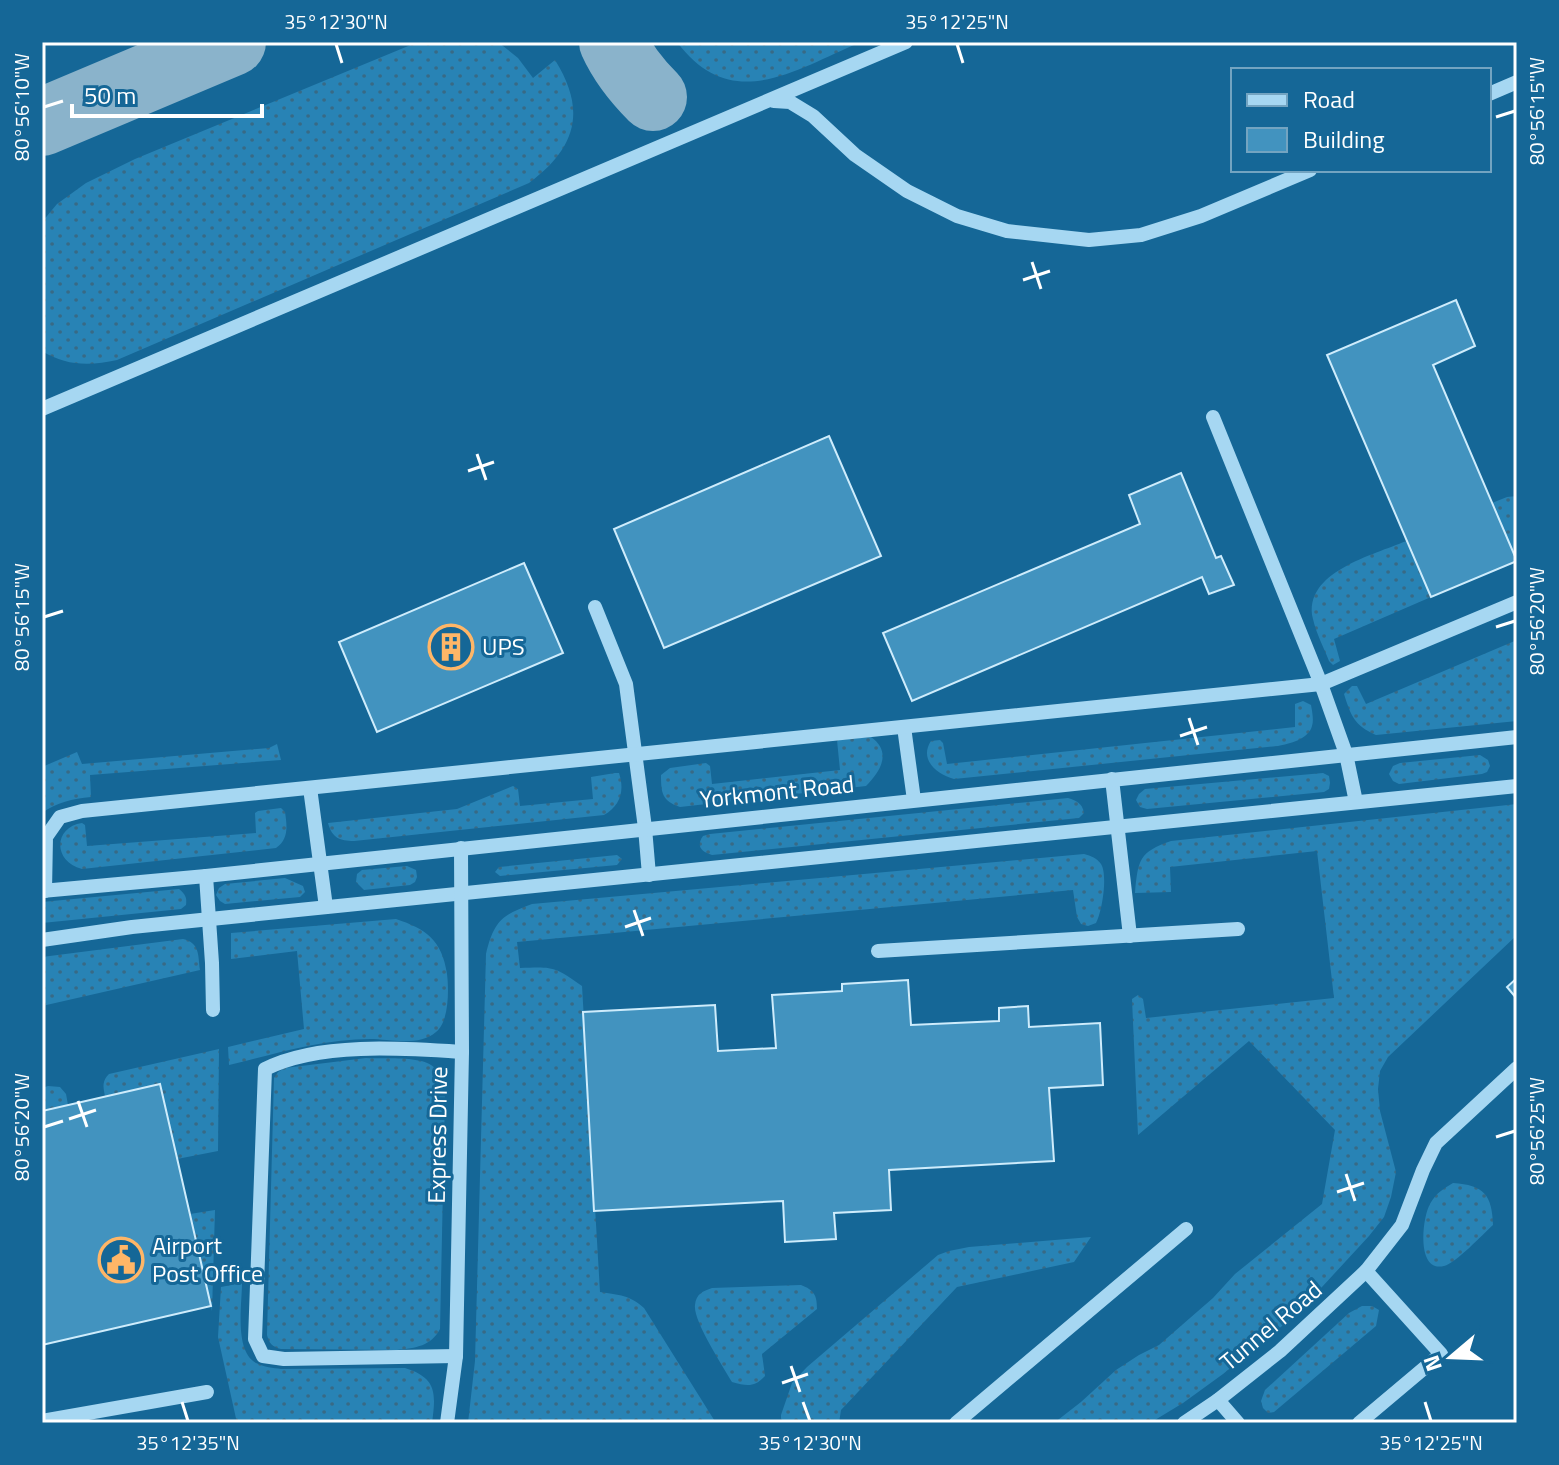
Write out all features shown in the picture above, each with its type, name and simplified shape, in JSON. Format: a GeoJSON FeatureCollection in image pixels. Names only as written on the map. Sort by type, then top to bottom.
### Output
{"type":"FeatureCollection","features":[{"type":"Feature","properties":{"kind":"street"},"geometry":{"type":"LineString","coordinates":[[42,409],[906,42]]}},
{"type":"Feature","properties":{"kind":"street"},"geometry":{"type":"LineString","coordinates":[[1491,93],[1517,82]]}},
{"type":"Feature","properties":{"kind":"street"},"geometry":{"type":"LineString","coordinates":[[767,101],[790,102],[813,116],[855,155],[907,191],[957,216],[1007,231],[1089,240],[1141,235],[1201,216],[1305,172]]}},
{"type":"Feature","properties":{"kind":"street"},"geometry":{"type":"LineString","coordinates":[[1213,417],[1321,684],[1346,754],[1356,802]]}},
{"type":"Feature","properties":{"kind":"street"},"geometry":{"type":"LineString","coordinates":[[44,891],[46,837],[60,817],[82,811],[1321,684],[1517,602]]}},
{"type":"Feature","properties":{"kind":"street"},"geometry":{"type":"LineString","coordinates":[[595,607],[626,684],[649,875]]}},
{"type":"Feature","properties":{"kind":"street"},"geometry":{"type":"LineString","coordinates":[[904,727],[914,800]]}},
{"type":"Feature","properties":{"kind":"street","name":"Yorkmont Road"},"geometry":{"type":"LineString","coordinates":[[44,891],[1517,737]]}},
{"type":"Feature","properties":{"kind":"street"},"geometry":{"type":"LineString","coordinates":[[1112,779],[1130,936]]}},
{"type":"Feature","properties":{"kind":"street"},"geometry":{"type":"LineString","coordinates":[[42,940],[132,927],[1517,786]]}},
{"type":"Feature","properties":{"kind":"street"},"geometry":{"type":"LineString","coordinates":[[310,788],[326,907]]}},
{"type":"Feature","properties":{"kind":"street","name":"Express Drive"},"geometry":{"type":"LineString","coordinates":[[447,1423],[456,1356],[462,1052],[461,848]]}},
{"type":"Feature","properties":{"kind":"street"},"geometry":{"type":"LineString","coordinates":[[206,876],[213,1010]]}},
{"type":"Feature","properties":{"kind":"street"},"geometry":{"type":"LineString","coordinates":[[878,951],[1238,929]]}},
{"type":"Feature","properties":{"kind":"street"},"geometry":{"type":"LineString","coordinates":[[456,1356],[284,1359],[263,1356],[255,1339],[265,1069],[284,1059],[344,1051],[398,1048],[462,1052]]}},
{"type":"Feature","properties":{"kind":"street","name":"Tunnel Road"},"geometry":{"type":"LineString","coordinates":[[1184,1423],[1280,1351],[1366,1271],[1402,1225],[1436,1143],[1517,1068]]}},
{"type":"Feature","properties":{"kind":"street"},"geometry":{"type":"LineString","coordinates":[[956,1423],[1186,1229]]}},
{"type":"Feature","properties":{"kind":"street"},"geometry":{"type":"LineString","coordinates":[[1359,1423],[1441,1354],[1366,1271]]}},
{"type":"Feature","properties":{"kind":"street"},"geometry":{"type":"LineString","coordinates":[[42,1421],[207,1392]]}},
{"type":"Feature","properties":{"kind":"street"},"geometry":{"type":"LineString","coordinates":[[1218,1400],[1238,1423]]}},
{"type":"Feature","properties":{"kind":"shaded area"},"geometry":{"type":"Polygon","coordinates":[[[418,42],[498,42],[518,58],[533,78],[555,60],[571,96],[572,128],[557,156],[545,170],[529,183],[117,360],[78,363],[60,360],[42,351],[42,222],[57,204],[86,183],[135,159],[418,42]]]}},
{"type":"Feature","properties":{"kind":"shaded area"},"geometry":{"type":"Polygon","coordinates":[[[677,42],[861,42],[788,74],[742,81],[720,77],[698,64],[677,42]]]}},
{"type":"Feature","properties":{"kind":"shaded area"},"geometry":{"type":"Polygon","coordinates":[[[1517,496],[1517,561],[1492,503],[1517,496]]]}},
{"type":"Feature","properties":{"kind":"shaded area"},"geometry":{"type":"Polygon","coordinates":[[[1406,541],[1431,597],[1334,639],[1340,661],[1333,665],[1313,619],[1313,603],[1318,589],[1343,568],[1406,541]]]}},
{"type":"Feature","properties":{"kind":"shaded area"},"geometry":{"type":"Polygon","coordinates":[[[1517,640],[1517,721],[1376,735],[1354,719],[1349,708],[1344,694],[1352,686],[1357,686],[1366,704],[1517,640]]]}},
{"type":"Feature","properties":{"kind":"shaded area"},"geometry":{"type":"Polygon","coordinates":[[[1303,701],[1311,705],[1313,721],[1310,731],[1298,740],[1278,746],[954,779],[936,770],[927,754],[931,741],[940,740],[947,764],[1295,727],[1295,704],[1303,701]]]}},
{"type":"Feature","properties":{"kind":"shaded area"},"geometry":{"type":"Polygon","coordinates":[[[871,737],[883,755],[880,768],[866,786],[680,807],[669,802],[662,791],[661,775],[670,768],[706,763],[710,766],[712,784],[840,770],[837,740],[871,737]]]}},
{"type":"Feature","properties":{"kind":"shaded area"},"geometry":{"type":"Polygon","coordinates":[[[277,744],[281,760],[90,775],[91,797],[65,802],[42,813],[42,767],[77,752],[82,764],[269,748],[277,744]]]}},
{"type":"Feature","properties":{"kind":"shaded area"},"geometry":{"type":"Polygon","coordinates":[[[1480,755],[1488,760],[1490,766],[1482,774],[1399,784],[1389,774],[1393,766],[1400,763],[1480,755]]]}},
{"type":"Feature","properties":{"kind":"shaded area"},"geometry":{"type":"Polygon","coordinates":[[[619,773],[620,797],[604,815],[354,841],[337,838],[328,823],[457,809],[513,786],[518,789],[520,806],[593,799],[591,777],[619,773]]]}},
{"type":"Feature","properties":{"kind":"shaded area"},"geometry":{"type":"Polygon","coordinates":[[[1323,773],[1329,776],[1330,783],[1329,789],[1324,792],[1147,809],[1140,807],[1136,800],[1145,789],[1323,773]]]}},
{"type":"Feature","properties":{"kind":"shaded area"},"geometry":{"type":"Polygon","coordinates":[[[1068,798],[1082,807],[1084,813],[1079,818],[712,855],[700,846],[703,836],[710,834],[1068,798]]]}},
{"type":"Feature","properties":{"kind":"shaded area"},"geometry":{"type":"Polygon","coordinates":[[[1517,804],[1517,935],[1388,1057],[1380,1071],[1380,1111],[1396,1172],[1384,1217],[1298,1313],[1183,1403],[1150,1423],[1054,1423],[1116,1370],[1159,1345],[1213,1298],[1235,1274],[1322,1204],[1335,1130],[1249,1041],[1138,1135],[1132,999],[1138,995],[1143,999],[1146,1018],[1334,998],[1317,851],[1170,867],[1171,892],[1135,893],[1142,859],[1152,849],[1171,841],[1517,804]]]}},
{"type":"Feature","properties":{"kind":"shaded area"},"geometry":{"type":"Polygon","coordinates":[[[281,808],[285,812],[286,832],[276,848],[82,869],[72,865],[61,852],[60,844],[66,831],[82,823],[85,825],[87,846],[256,833],[255,813],[281,808]]]}},
{"type":"Feature","properties":{"kind":"shaded area"},"geometry":{"type":"Polygon","coordinates":[[[1084,854],[1099,862],[1104,876],[1098,918],[1096,923],[1088,926],[1081,924],[1077,917],[1073,890],[517,942],[520,968],[553,969],[582,986],[600,1292],[629,1298],[644,1308],[716,1423],[468,1423],[475,1361],[486,954],[492,934],[506,916],[532,904],[1084,854]]]}},
{"type":"Feature","properties":{"kind":"shaded area"},"geometry":{"type":"Polygon","coordinates":[[[617,855],[622,859],[617,865],[500,876],[495,872],[499,867],[617,855]]]}},
{"type":"Feature","properties":{"kind":"shaded area"},"geometry":{"type":"Polygon","coordinates":[[[407,866],[416,870],[415,882],[410,885],[364,890],[356,882],[357,874],[362,870],[407,866]]]}},
{"type":"Feature","properties":{"kind":"shaded area"},"geometry":{"type":"Polygon","coordinates":[[[285,878],[303,886],[305,892],[300,897],[225,904],[216,895],[225,884],[285,878]]]}},
{"type":"Feature","properties":{"kind":"shaded area"},"geometry":{"type":"Polygon","coordinates":[[[179,889],[186,900],[186,905],[181,909],[42,923],[42,902],[179,889]]]}},
{"type":"Feature","properties":{"kind":"shaded area"},"geometry":{"type":"Polygon","coordinates":[[[396,919],[416,927],[431,938],[445,962],[446,1013],[436,1032],[413,1041],[370,1039],[316,1044],[229,1065],[228,1047],[304,1029],[297,951],[231,959],[231,933],[396,919]]]}},
{"type":"Feature","properties":{"kind":"shaded area"},"geometry":{"type":"Polygon","coordinates":[[[183,939],[193,943],[200,970],[42,1006],[42,957],[183,939]]]}},
{"type":"Feature","properties":{"kind":"shaded area"},"geometry":{"type":"Polygon","coordinates":[[[219,1049],[218,1151],[177,1159],[160,1084],[105,1096],[104,1084],[109,1074],[219,1049]]]}},
{"type":"Feature","properties":{"kind":"shaded area"},"geometry":{"type":"Polygon","coordinates":[[[366,1058],[425,1062],[437,1070],[442,1081],[445,1093],[440,1329],[427,1343],[397,1350],[281,1349],[271,1344],[267,1335],[274,1078],[285,1068],[366,1058]]]}},
{"type":"Feature","properties":{"kind":"shaded area"},"geometry":{"type":"Polygon","coordinates":[[[60,1087],[66,1094],[68,1105],[42,1111],[42,1088],[60,1087]]]}},
{"type":"Feature","properties":{"kind":"shaded area"},"geometry":{"type":"Polygon","coordinates":[[[1453,1183],[1472,1186],[1484,1194],[1491,1206],[1493,1225],[1455,1260],[1444,1266],[1435,1266],[1425,1253],[1427,1211],[1435,1197],[1453,1183]]]}},
{"type":"Feature","properties":{"kind":"shaded area"},"geometry":{"type":"Polygon","coordinates":[[[215,1210],[212,1311],[190,1214],[215,1210]]]}},
{"type":"Feature","properties":{"kind":"shaded area"},"geometry":{"type":"Polygon","coordinates":[[[1091,1237],[1074,1262],[957,1287],[841,1410],[839,1423],[781,1423],[792,1383],[938,1255],[969,1247],[1091,1237]]]}},
{"type":"Feature","properties":{"kind":"shaded area"},"geometry":{"type":"Polygon","coordinates":[[[242,1283],[242,1338],[249,1357],[256,1363],[281,1369],[405,1368],[423,1377],[432,1388],[432,1423],[237,1423],[218,1337],[221,1287],[242,1283]]]}},
{"type":"Feature","properties":{"kind":"shaded area"},"geometry":{"type":"Polygon","coordinates":[[[801,1285],[814,1294],[817,1309],[762,1354],[765,1376],[761,1380],[750,1385],[732,1382],[699,1322],[695,1305],[698,1296],[712,1288],[801,1285]]]}},
{"type":"Feature","properties":{"kind":"shaded area"},"geometry":{"type":"Polygon","coordinates":[[[1362,1306],[1379,1310],[1376,1326],[1274,1412],[1268,1413],[1261,1401],[1265,1390],[1349,1313],[1362,1306]]]}},
{"type":"Feature","properties":{"kind":"building"},"geometry":{"type":"Polygon","coordinates":[[[1456,300],[1475,346],[1433,365],[1517,561],[1431,597],[1327,355],[1456,300]]]}},
{"type":"Feature","properties":{"kind":"building"},"geometry":{"type":"Polygon","coordinates":[[[829,436],[881,556],[664,648],[614,529],[829,436]]]}},
{"type":"Feature","properties":{"kind":"building"},"geometry":{"type":"Polygon","coordinates":[[[1181,473],[1216,558],[1221,556],[1234,585],[1209,594],[1202,577],[912,701],[883,633],[1140,524],[1129,495],[1181,473]]]}},
{"type":"Feature","properties":{"kind":"building","name":"UPS"},"geometry":{"type":"Polygon","coordinates":[[[524,563],[563,653],[377,732],[339,642],[524,563]]]}},
{"type":"Feature","properties":{"kind":"building"},"geometry":{"type":"Polygon","coordinates":[[[1517,978],[1517,999],[1507,987],[1517,978]]]}},
{"type":"Feature","properties":{"kind":"building"},"geometry":{"type":"Polygon","coordinates":[[[908,980],[911,1025],[999,1021],[999,1008],[1028,1006],[1029,1027],[1100,1023],[1103,1085],[1049,1088],[1054,1161],[889,1170],[891,1210],[834,1213],[836,1239],[785,1242],[783,1201],[594,1211],[583,1012],[715,1005],[718,1051],[776,1048],[772,995],[842,991],[842,984],[908,980]]]}},
{"type":"Feature","properties":{"kind":"building","name":"Airport Post Office"},"geometry":{"type":"Polygon","coordinates":[[[160,1084],[211,1306],[42,1345],[42,1111],[160,1084]]]}},
{"type":"Feature","properties":{"kind":"taxiway"},"geometry":{"type":"LineString","coordinates":[[42,122],[232,42]]}},
{"type":"Feature","properties":{"kind":"taxiway"},"geometry":{"type":"LineString","coordinates":[[613,42],[630,71],[653,97]]}},
{"type":"Feature","properties":{"kind":"place","name":"UPS"},"geometry":{"type":"Point","coordinates":[451,647]}},
{"type":"Feature","properties":{"kind":"place","name":"Airport Post Office"},"geometry":{"type":"Point","coordinates":[121,1260]}}]}
